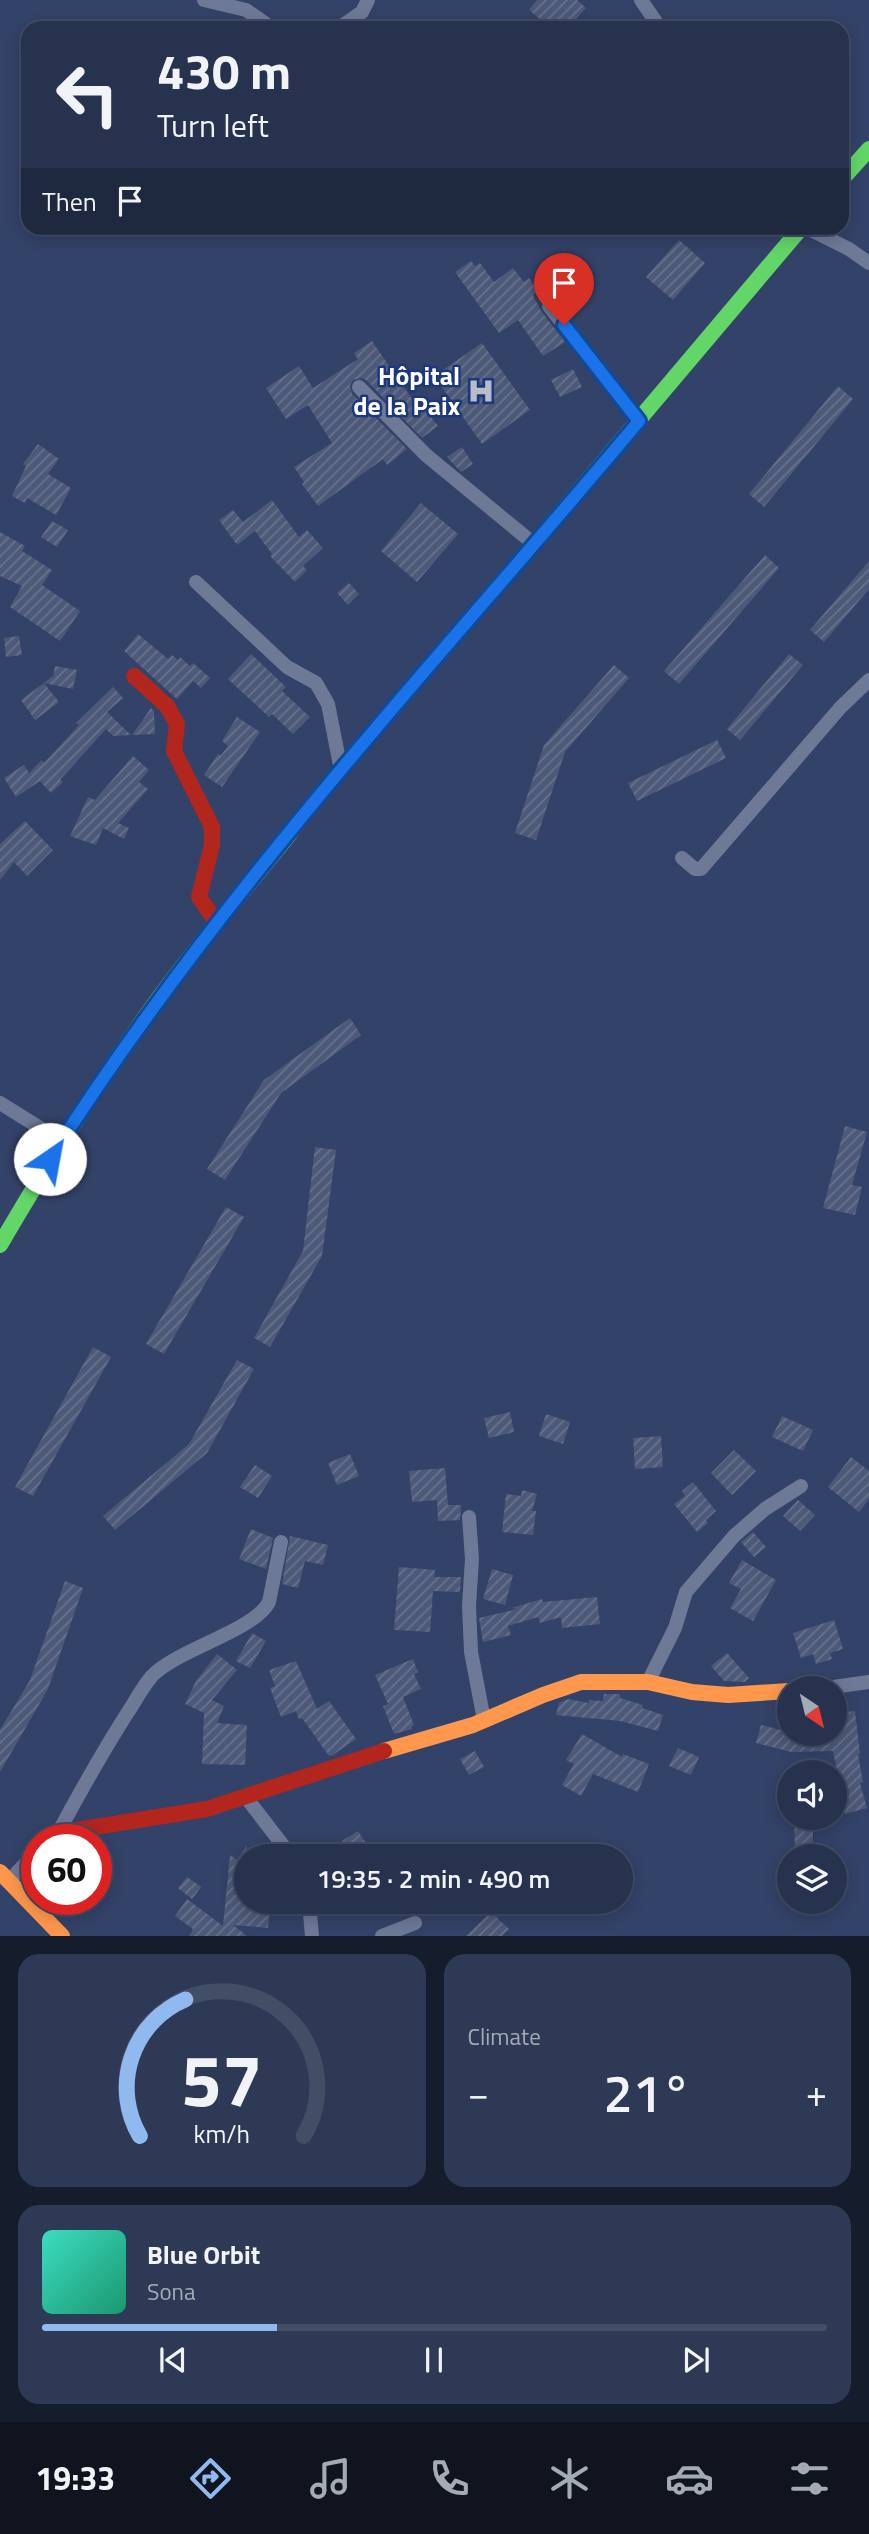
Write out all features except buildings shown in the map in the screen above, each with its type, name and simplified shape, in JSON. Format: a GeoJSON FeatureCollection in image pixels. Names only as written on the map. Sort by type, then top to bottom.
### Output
{"type":"FeatureCollection","features":[{"type":"Feature","properties":{"kind":"main road"},"geometry":{"type":"LineString","coordinates":[[849,171],[869,149]]}},
{"type":"Feature","properties":{"kind":"main road"},"geometry":{"type":"LineString","coordinates":[[0,1245],[61,1141],[143,1020],[217,923],[341,771],[795,235]]}},
{"type":"Feature","properties":{"kind":"main road"},"geometry":{"type":"LineString","coordinates":[[134,676],[167,706],[177,724],[174,751],[212,827],[214,840],[200,881],[199,897],[217,923]]}},
{"type":"Feature","properties":{"kind":"main road"},"geometry":{"type":"LineString","coordinates":[[112,1825],[207,1808],[484,1720],[582,1682],[648,1682],[692,1692],[728,1695],[777,1692]]}},
{"type":"Feature","properties":{"kind":"main road"},"geometry":{"type":"LineString","coordinates":[[4,1876],[62,1936]]}},
{"type":"Feature","properties":{"kind":"street"},"geometry":{"type":"LineString","coordinates":[[204,0],[246,10],[262,21]]}},
{"type":"Feature","properties":{"kind":"street"},"geometry":{"type":"LineString","coordinates":[[349,21],[362,12],[368,0]]}},
{"type":"Feature","properties":{"kind":"street"},"geometry":{"type":"LineString","coordinates":[[641,0],[655,21]]}},
{"type":"Feature","properties":{"kind":"street"},"geometry":{"type":"LineString","coordinates":[[821,235],[869,263]]}},
{"type":"Feature","properties":{"kind":"street"},"geometry":{"type":"LineString","coordinates":[[549,306],[639,421]]}},
{"type":"Feature","properties":{"kind":"street"},"geometry":{"type":"LineString","coordinates":[[359,387],[426,455],[534,544]]}},
{"type":"Feature","properties":{"kind":"street"},"geometry":{"type":"LineString","coordinates":[[196,582],[287,667],[317,683],[328,704],[341,771]]}},
{"type":"Feature","properties":{"kind":"street"},"geometry":{"type":"LineString","coordinates":[[682,858],[695,869],[701,869],[840,708],[869,680]]}},
{"type":"Feature","properties":{"kind":"street"},"geometry":{"type":"LineString","coordinates":[[0,1103],[61,1141]]}},
{"type":"Feature","properties":{"kind":"street"},"geometry":{"type":"LineString","coordinates":[[648,1682],[671,1637],[686,1592],[734,1536],[765,1509],[801,1486]]}},
{"type":"Feature","properties":{"kind":"street"},"geometry":{"type":"LineString","coordinates":[[470,1517],[471,1652],[484,1720]]}},
{"type":"Feature","properties":{"kind":"street"},"geometry":{"type":"LineString","coordinates":[[61,1824],[100,1755],[151,1678],[168,1664],[265,1609],[269,1602],[281,1542]]}},
{"type":"Feature","properties":{"kind":"street"},"geometry":{"type":"LineString","coordinates":[[847,1685],[869,1682]]}},
{"type":"Feature","properties":{"kind":"street"},"geometry":{"type":"LineString","coordinates":[[245,1796],[282,1844]]}},
{"type":"Feature","properties":{"kind":"street"},"geometry":{"type":"LineString","coordinates":[[4,1876],[21,1863]]}},
{"type":"Feature","properties":{"kind":"street"},"geometry":{"type":"LineString","coordinates":[[310,1914],[312,1936]]}},
{"type":"Feature","properties":{"kind":"street"},"geometry":{"type":"LineString","coordinates":[[382,1936],[415,1923]]}},
{"type":"Feature","properties":{"kind":"traffic: fast"},"geometry":{"type":"LineString","coordinates":[[849,171],[869,149]]}},
{"type":"Feature","properties":{"kind":"traffic: fast"},"geometry":{"type":"LineString","coordinates":[[549,526],[795,235]]}},
{"type":"Feature","properties":{"kind":"traffic: fast"},"geometry":{"type":"LineString","coordinates":[[0,1245],[69,1131],[143,1020],[197,948],[292,831]]}},
{"type":"Feature","properties":{"kind":"traffic: slow"},"geometry":{"type":"LineString","coordinates":[[384,1751],[473,1725],[581,1682],[648,1682],[692,1692],[728,1695],[777,1692]]}},
{"type":"Feature","properties":{"kind":"traffic: slow"},"geometry":{"type":"LineString","coordinates":[[0,1872],[62,1936]]}},
{"type":"Feature","properties":{"kind":"traffic: jam"},"geometry":{"type":"LineString","coordinates":[[292,831],[549,526]]}},
{"type":"Feature","properties":{"kind":"traffic: jam"},"geometry":{"type":"LineString","coordinates":[[134,676],[167,706],[177,724],[174,751],[212,827],[212,845],[199,897],[217,923]]}},
{"type":"Feature","properties":{"kind":"traffic: jam"},"geometry":{"type":"LineString","coordinates":[[112,1824],[207,1809],[384,1751]]}},
{"type":"Feature","properties":{"kind":"place","name":"Hôpital de la Paix"},"geometry":{"type":"Point","coordinates":[481,391]}},
{"type":"Feature","properties":{"kind":"route"},"geometry":{"type":"LineString","coordinates":[[50,1159],[131,1037],[182,967],[312,805],[639,421],[564,325]]}}]}
